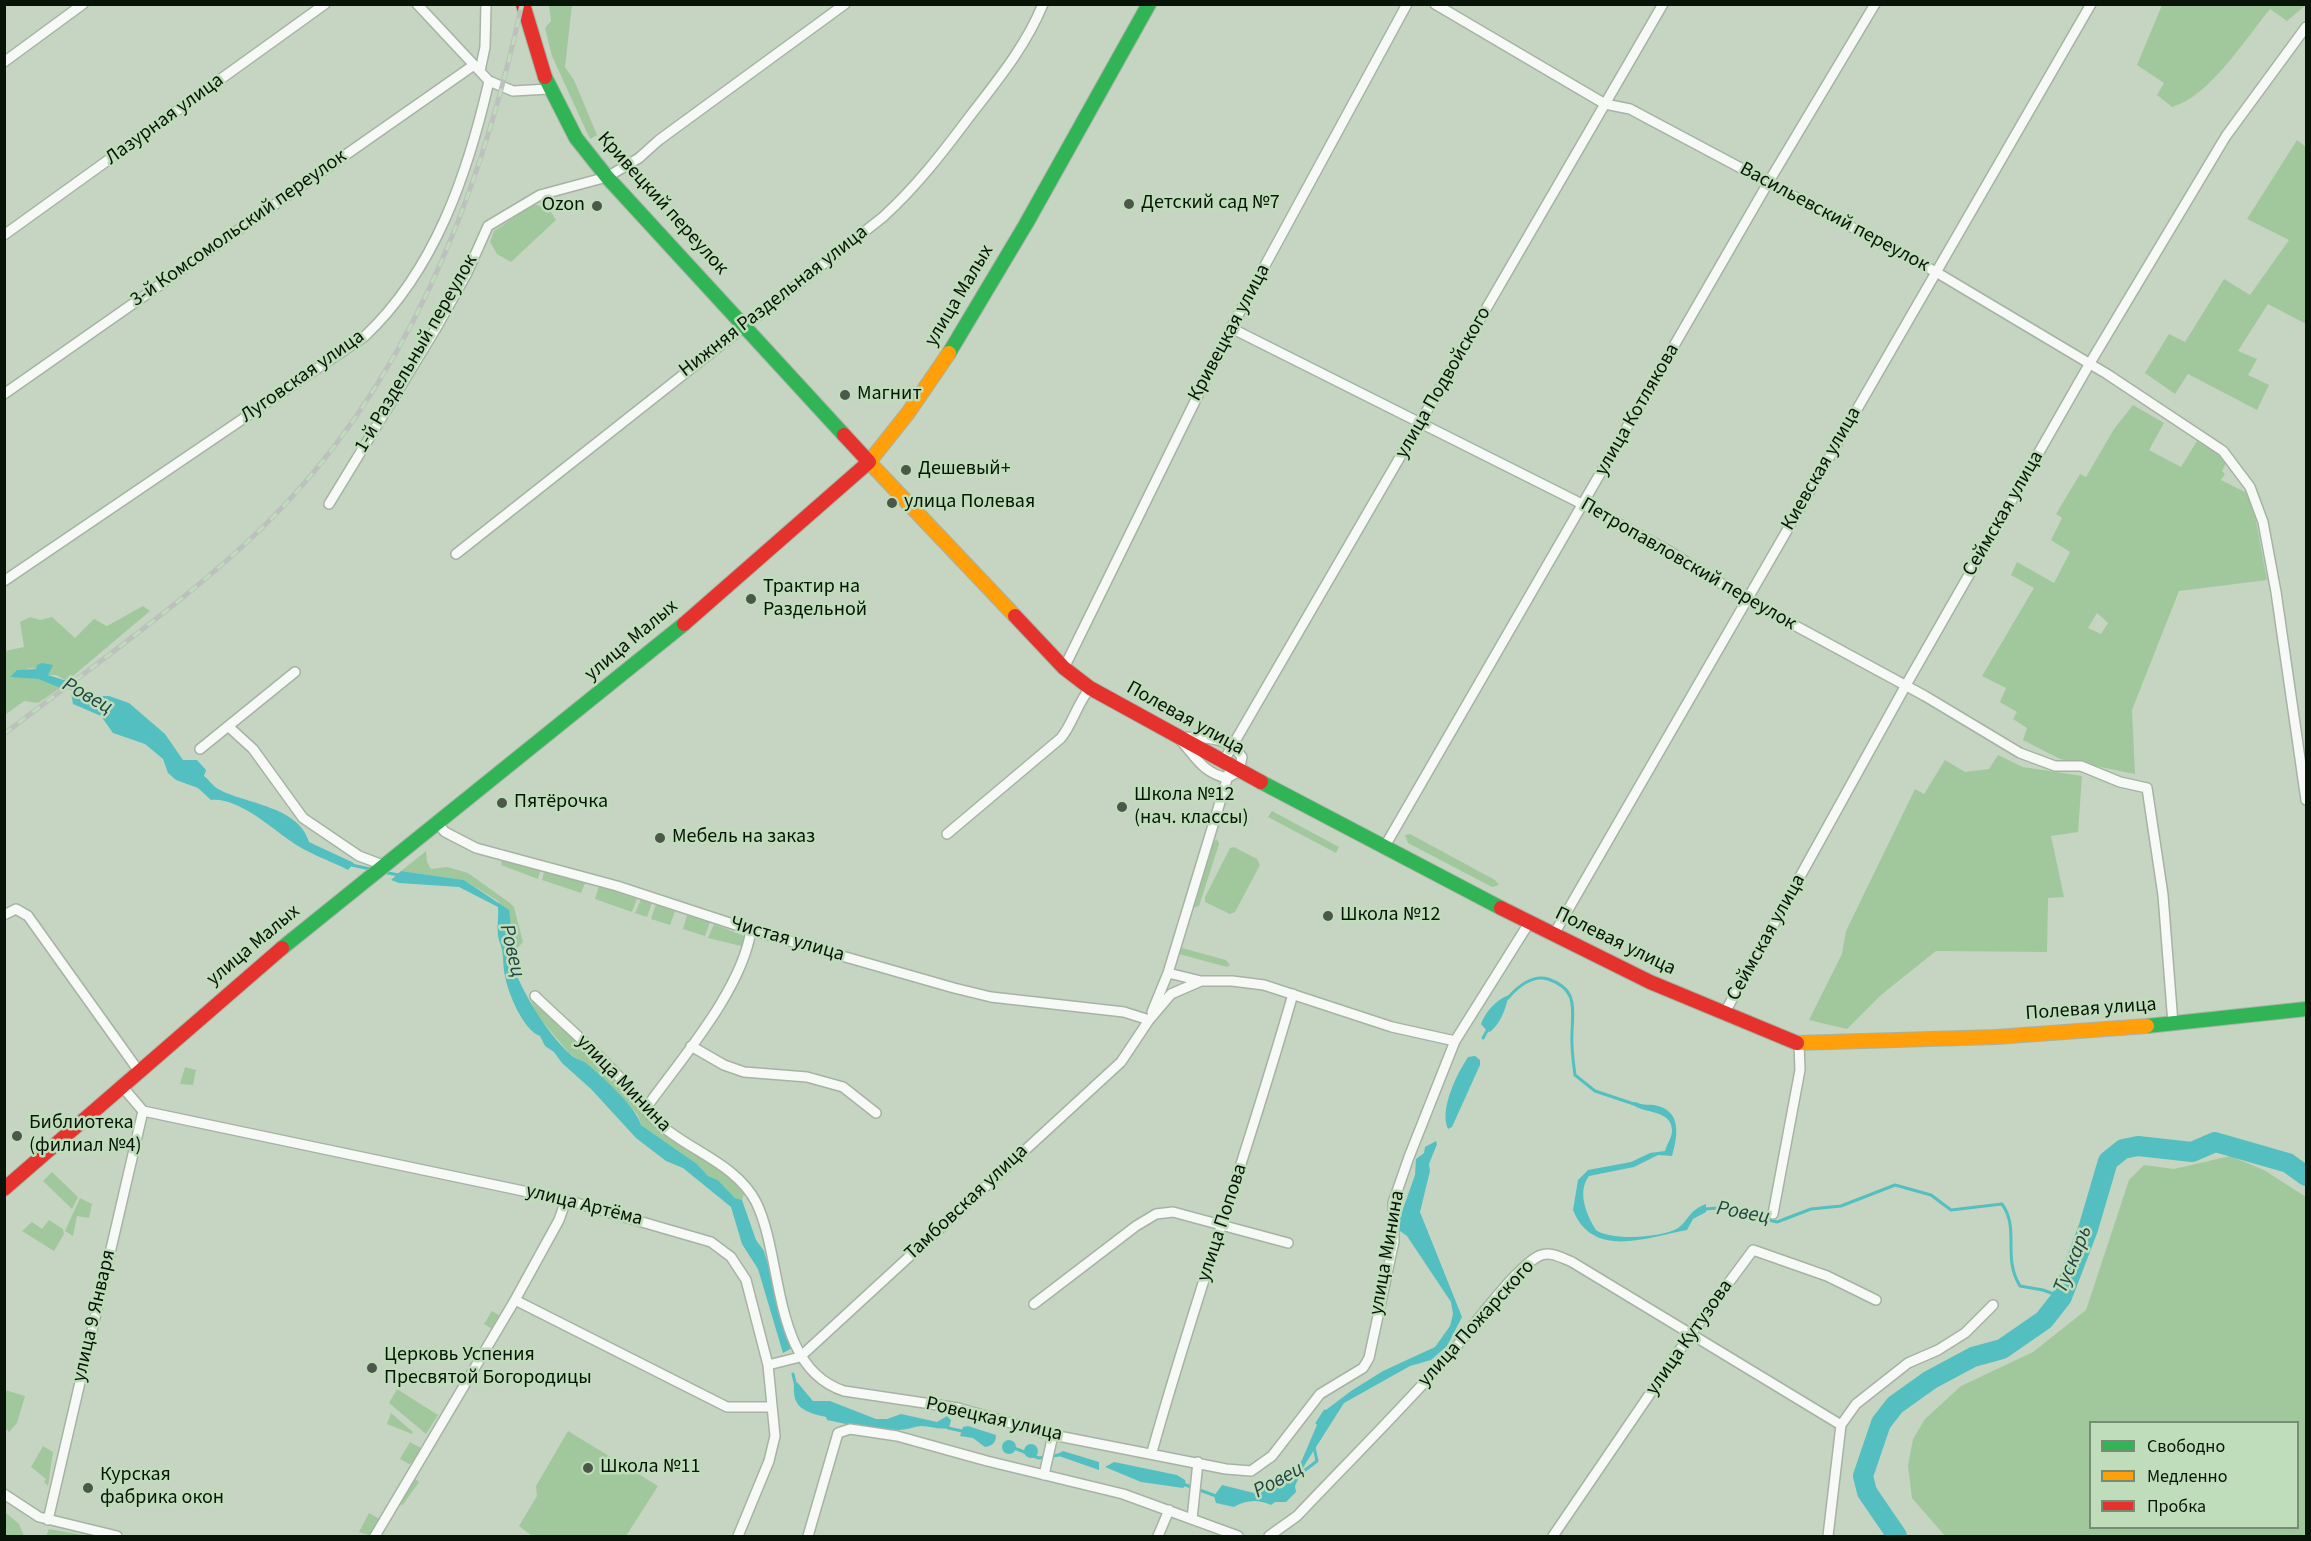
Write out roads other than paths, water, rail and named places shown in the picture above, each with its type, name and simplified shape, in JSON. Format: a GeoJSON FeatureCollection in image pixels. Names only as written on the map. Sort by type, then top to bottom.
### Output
{"type":"FeatureCollection","features":[{"type":"Feature","properties":{"kind":"street"},"geometry":{"type":"LineString","coordinates":[[4,62],[83,4]]}},
{"type":"Feature","properties":{"kind":"street","name":"Лазурная улица"},"geometry":{"type":"LineString","coordinates":[[4,235],[325,4]]}},
{"type":"Feature","properties":{"kind":"street"},"geometry":{"type":"LineString","coordinates":[[417,4],[489,81],[513,91],[549,89]]}},
{"type":"Feature","properties":{"kind":"street"},"geometry":{"type":"LineString","coordinates":[[477,68],[485,47],[486,4]]}},
{"type":"Feature","properties":{"kind":"street","name":"Кривецкий переулок"},"geometry":{"type":"LineString","coordinates":[[523,4],[549,89],[576,138],[607,177],[868,462]]}},
{"type":"Feature","properties":{"kind":"street","name":"1-й Раздельный переулок"},"geometry":{"type":"LineString","coordinates":[[329,504],[435,330],[467,273],[489,226],[540,195],[607,177],[639,158],[659,140],[845,4]]}},
{"type":"Feature","properties":{"kind":"street","name":"Нижняя Раздельная улица"},"geometry":{"type":"LineString","coordinates":[[456,554],[744,324],[883,217],[911,192],[937,161],[1019,50],[1043,4]]}},
{"type":"Feature","properties":{"kind":"street","name":"улица Малых"},"geometry":{"type":"LineString","coordinates":[[4,1189],[121,1085],[357,886],[557,729],[817,512],[868,462],[923,395],[973,314],[1067,153],[1149,4]]}},
{"type":"Feature","properties":{"kind":"street","name":"Кривецкая улица"},"geometry":{"type":"LineString","coordinates":[[1064,668],[1231,328],[1407,4]]}},
{"type":"Feature","properties":{"kind":"street","name":"Васильевский переулок"},"geometry":{"type":"LineString","coordinates":[[1435,4],[1605,104],[1630,109],[1936,272],[2090,363],[2223,451],[2250,487],[2262,522],[2276,592],[2307,800]]}},
{"type":"Feature","properties":{"kind":"street","name":"улица Подвойского"},"geometry":{"type":"LineString","coordinates":[[1230,769],[1232,746],[1663,4]]}},
{"type":"Feature","properties":{"kind":"street","name":"улица Котлякова"},"geometry":{"type":"LineString","coordinates":[[1385,846],[1768,183],[1875,4]]}},
{"type":"Feature","properties":{"kind":"street","name":"Киевская улица"},"geometry":{"type":"LineString","coordinates":[[1554,934],[2091,4]]}},
{"type":"Feature","properties":{"kind":"street","name":"Сеймская улица"},"geometry":{"type":"LineString","coordinates":[[1724,1014],[1906,685],[2090,363],[2226,136],[2307,27]]}},
{"type":"Feature","properties":{"kind":"street","name":"3-й Комсомольский переулок"},"geometry":{"type":"LineString","coordinates":[[4,394],[477,68]]}},
{"type":"Feature","properties":{"kind":"street","name":"Луговская улица"},"geometry":{"type":"LineString","coordinates":[[4,581],[365,336],[387,315],[424,261],[452,204],[480,118],[489,81]]}},
{"type":"Feature","properties":{"kind":"street","name":"Петропавловский переулок"},"geometry":{"type":"LineString","coordinates":[[1231,328],[1420,425],[1584,505],[1669,551],[1746,600],[1906,685],[2041,762],[2055,766],[2081,766],[2120,782],[2147,788]]}},
{"type":"Feature","properties":{"kind":"street","name":"Полевая улица"},"geometry":{"type":"LineString","coordinates":[[868,462],[1064,668],[1090,688],[1176,735],[1230,769],[1385,846],[1529,923],[1650,982],[1799,1044],[1996,1037],[2173,1024],[2307,1009]]}},
{"type":"Feature","properties":{"kind":"street"},"geometry":{"type":"LineString","coordinates":[[200,749],[295,672]]}},
{"type":"Feature","properties":{"kind":"street"},"geometry":{"type":"LineString","coordinates":[[947,834],[1061,738],[1090,688]]}},
{"type":"Feature","properties":{"kind":"street"},"geometry":{"type":"LineString","coordinates":[[228,727],[253,749],[303,818],[359,856],[383,865]]}},
{"type":"Feature","properties":{"kind":"street"},"geometry":{"type":"LineString","coordinates":[[1176,735],[1218,740],[1232,746],[1242,757],[1230,769]]}},
{"type":"Feature","properties":{"kind":"street","name":"Тамбовская улица"},"geometry":{"type":"LineString","coordinates":[[1149,1020],[1168,973],[1230,769]]}},
{"type":"Feature","properties":{"kind":"street","name":"Полевая улица"},"geometry":{"type":"LineString","coordinates":[[2147,788],[2163,895],[2173,1024]]}},
{"type":"Feature","properties":{"kind":"street","name":"Чистая улица"},"geometry":{"type":"LineString","coordinates":[[437,822],[446,832],[476,848],[618,886],[751,930],[991,997],[1072,1005],[1132,1014],[1149,1020]]}},
{"type":"Feature","properties":{"kind":"street"},"geometry":{"type":"LineString","coordinates":[[4,915],[16,909],[28,916],[138,1071]]}},
{"type":"Feature","properties":{"kind":"street","name":"улица Минина"},"geometry":{"type":"LineString","coordinates":[[1198,1462],[1251,1471],[1272,1456],[1320,1394],[1363,1368],[1369,1358],[1394,1241],[1393,1203],[1455,1041],[1529,923]]}},
{"type":"Feature","properties":{"kind":"street"},"geometry":{"type":"LineString","coordinates":[[646,1108],[691,1046],[744,962],[751,930]]}},
{"type":"Feature","properties":{"kind":"street","name":"Тамбовская улица"},"geometry":{"type":"LineString","coordinates":[[1168,973],[1201,981],[1232,981],[1264,985],[1392,1027],[1455,1041]]}},
{"type":"Feature","properties":{"kind":"street","name":"Тамбовская улица"},"geometry":{"type":"LineString","coordinates":[[768,1365],[800,1357],[1121,1062],[1149,1020],[1171,994],[1201,981]]}},
{"type":"Feature","properties":{"kind":"street","name":"улица Попова"},"geometry":{"type":"LineString","coordinates":[[1152,1452],[1183,1342],[1223,1225],[1293,994]]}},
{"type":"Feature","properties":{"kind":"street","name":"улица Минина"},"geometry":{"type":"LineString","coordinates":[[535,996],[622,1080],[676,1138],[694,1146],[745,1184],[757,1205],[783,1306],[800,1357]]}},
{"type":"Feature","properties":{"kind":"street"},"geometry":{"type":"LineString","coordinates":[[1773,1214],[1800,1070],[1799,1044]]}},
{"type":"Feature","properties":{"kind":"street"},"geometry":{"type":"LineString","coordinates":[[691,1046],[724,1065],[744,1072],[807,1077],[843,1087],[876,1113]]}},
{"type":"Feature","properties":{"kind":"street"},"geometry":{"type":"LineString","coordinates":[[121,1085],[143,1111]]}},
{"type":"Feature","properties":{"kind":"street","name":"улица Артёма"},"geometry":{"type":"LineString","coordinates":[[143,1111],[566,1200],[711,1242],[731,1257],[746,1280],[768,1365],[770,1407],[775,1436],[769,1461],[738,1536]]}},
{"type":"Feature","properties":{"kind":"street","name":"улица 9 Января"},"geometry":{"type":"LineString","coordinates":[[48,1520],[143,1111]]}},
{"type":"Feature","properties":{"kind":"street"},"geometry":{"type":"LineString","coordinates":[[375,1536],[515,1300],[559,1220],[566,1200]]}},
{"type":"Feature","properties":{"kind":"street"},"geometry":{"type":"LineString","coordinates":[[1034,1304],[1136,1226],[1156,1214],[1173,1212],[1288,1243]]}},
{"type":"Feature","properties":{"kind":"street","name":"улица Кутузова"},"geometry":{"type":"LineString","coordinates":[[1553,1536],[1690,1335],[1753,1250],[1827,1276],[1876,1300]]}},
{"type":"Feature","properties":{"kind":"street","name":"улица Пожарского"},"geometry":{"type":"LineString","coordinates":[[1269,1536],[1297,1516],[1450,1354],[1508,1285],[1536,1257],[1552,1254],[1572,1262],[1841,1425]]}},
{"type":"Feature","properties":{"kind":"street"},"geometry":{"type":"LineString","coordinates":[[515,1300],[726,1407],[770,1407]]}},
{"type":"Feature","properties":{"kind":"street"},"geometry":{"type":"LineString","coordinates":[[1828,1536],[1841,1425],[1856,1404],[1908,1363],[1938,1350],[1965,1332],[1994,1305]]}},
{"type":"Feature","properties":{"kind":"street","name":"Ровецкая улица"},"geometry":{"type":"LineString","coordinates":[[800,1357],[828,1386],[844,1391],[958,1408],[1053,1435],[1198,1462]]}},
{"type":"Feature","properties":{"kind":"street","name":"Ровецкая улица"},"geometry":{"type":"LineString","coordinates":[[808,1536],[838,1433],[850,1429],[897,1436],[1122,1494],[1238,1536]]}},
{"type":"Feature","properties":{"kind":"street"},"geometry":{"type":"LineString","coordinates":[[1044,1475],[1053,1435]]}},
{"type":"Feature","properties":{"kind":"street"},"geometry":{"type":"LineString","coordinates":[[1192,1519],[1198,1462]]}},
{"type":"Feature","properties":{"kind":"street"},"geometry":{"type":"LineString","coordinates":[[4,1494],[31,1513],[48,1520],[117,1536]]}},
{"type":"Feature","properties":{"kind":"street"},"geometry":{"type":"LineString","coordinates":[[1158,1536],[1168,1510]]}},
{"type":"Feature","properties":{"kind":"water"},"geometry":{"type":"Polygon","coordinates":[[[42,663],[53,665],[48,675],[67,681],[60,688],[38,679],[10,677],[17,670],[36,669],[37,665],[42,663]]]}},
{"type":"Feature","properties":{"kind":"water"},"geometry":{"type":"Polygon","coordinates":[[[78,687],[93,696],[109,696],[129,703],[165,734],[183,760],[197,760],[206,770],[204,776],[216,788],[283,813],[303,830],[309,842],[354,863],[348,870],[296,845],[242,808],[221,800],[211,800],[198,788],[176,780],[168,773],[163,759],[145,744],[113,733],[101,716],[73,704],[71,693],[78,687]]]}},
{"type":"Feature","properties":{"kind":"water"},"geometry":{"type":"Polygon","coordinates":[[[401,871],[464,880],[509,910],[511,924],[507,949],[516,974],[541,1019],[562,1047],[572,1056],[586,1063],[618,1092],[633,1110],[641,1125],[697,1164],[708,1176],[718,1180],[735,1198],[742,1200],[756,1240],[764,1251],[792,1348],[783,1353],[758,1269],[742,1244],[731,1207],[683,1168],[666,1161],[636,1138],[591,1089],[545,1046],[540,1036],[522,1019],[509,992],[505,976],[498,932],[498,907],[459,887],[399,883],[391,880],[401,871]]]}},
{"type":"Feature","properties":{"kind":"water"},"geometry":{"type":"Polygon","coordinates":[[[1509,995],[1500,1020],[1490,1032],[1487,1031],[1481,1024],[1485,1015],[1492,1006],[1509,995]]]}},
{"type":"Feature","properties":{"kind":"water"},"geometry":{"type":"Polygon","coordinates":[[[1475,1056],[1480,1060],[1480,1065],[1452,1127],[1448,1129],[1447,1102],[1468,1057],[1475,1056]]]}},
{"type":"Feature","properties":{"kind":"water"},"geometry":{"type":"Polygon","coordinates":[[[1631,1103],[1663,1108],[1674,1118],[1676,1140],[1672,1156],[1658,1155],[1634,1167],[1589,1176],[1585,1182],[1583,1196],[1586,1210],[1596,1230],[1613,1236],[1649,1236],[1678,1228],[1696,1209],[1706,1204],[1706,1212],[1693,1219],[1687,1230],[1639,1240],[1608,1240],[1594,1235],[1582,1226],[1573,1210],[1578,1180],[1588,1170],[1631,1162],[1650,1153],[1665,1151],[1672,1132],[1671,1124],[1662,1115],[1636,1107],[1631,1103]]]}},
{"type":"Feature","properties":{"kind":"water"},"geometry":{"type":"Polygon","coordinates":[[[1436,1141],[1420,1212],[1462,1317],[1447,1346],[1431,1360],[1410,1366],[1344,1403],[1304,1466],[1295,1486],[1296,1492],[1286,1502],[1275,1502],[1271,1505],[1252,1501],[1234,1507],[1216,1503],[1214,1496],[1222,1485],[1258,1494],[1292,1473],[1302,1460],[1322,1413],[1383,1371],[1435,1347],[1450,1326],[1453,1314],[1451,1302],[1407,1236],[1400,1231],[1398,1223],[1415,1175],[1416,1159],[1424,1153],[1425,1147],[1436,1141]]]}},
{"type":"Feature","properties":{"kind":"water"},"geometry":{"type":"Polygon","coordinates":[[[797,1382],[813,1401],[830,1401],[876,1419],[887,1419],[901,1414],[937,1422],[947,1416],[951,1420],[949,1428],[921,1426],[889,1430],[827,1420],[826,1417],[801,1408],[794,1393],[794,1385],[797,1382]]]}},
{"type":"Feature","properties":{"kind":"water"},"geometry":{"type":"Polygon","coordinates":[[[968,1426],[996,1435],[992,1445],[985,1447],[973,1438],[960,1436],[963,1427],[968,1426]]]}},
{"type":"Feature","properties":{"kind":"water"},"geometry":{"type":"Polygon","coordinates":[[[1009,1440],[1014,1442],[1016,1447],[1014,1452],[1009,1454],[1004,1452],[1002,1447],[1004,1442],[1009,1440]]]}},
{"type":"Feature","properties":{"kind":"water"},"geometry":{"type":"Polygon","coordinates":[[[1028,1444],[1034,1444],[1038,1451],[1034,1458],[1028,1458],[1024,1454],[1024,1448],[1028,1444]]]}},
{"type":"Feature","properties":{"kind":"water"},"geometry":{"type":"Polygon","coordinates":[[[1063,1451],[1099,1462],[1099,1470],[1056,1455],[1063,1451]]]}},
{"type":"Feature","properties":{"kind":"water"},"geometry":{"type":"Polygon","coordinates":[[[1114,1462],[1177,1475],[1185,1480],[1186,1485],[1183,1488],[1141,1482],[1105,1467],[1114,1462]]]}},
{"type":"Feature","properties":{"kind":"waterway","name":"Ровец"},"geometry":{"type":"LineString","coordinates":[[62,683],[77,692]]}},
{"type":"Feature","properties":{"kind":"waterway","name":"Ровец"},"geometry":{"type":"LineString","coordinates":[[347,864],[370,869]]}},
{"type":"Feature","properties":{"kind":"waterway","name":"Ровец"},"geometry":{"type":"LineString","coordinates":[[382,872],[399,875]]}},
{"type":"Feature","properties":{"kind":"waterway","name":"Ровец"},"geometry":{"type":"LineString","coordinates":[[1508,998],[1521,986],[1537,978],[1548,979],[1564,988],[1569,993],[1572,1006],[1575,1075],[1595,1091],[1634,1104]]}},
{"type":"Feature","properties":{"kind":"waterway","name":"Ровец"},"geometry":{"type":"LineString","coordinates":[[1483,1038],[1488,1029]]}},
{"type":"Feature","properties":{"kind":"waterway","name":"Ровец"},"geometry":{"type":"LineString","coordinates":[[1897,1536],[1867,1492],[1863,1476],[1881,1423],[1895,1405],[1930,1380],[1973,1357],[2002,1349],[2044,1320],[2062,1297],[2088,1229],[2108,1161],[2123,1149],[2138,1146],[2192,1152],[2215,1142],[2288,1163],[2306,1176]]}},
{"type":"Feature","properties":{"kind":"waterway","name":"Ровец"},"geometry":{"type":"LineString","coordinates":[[1705,1209],[1719,1208],[1777,1222],[1811,1209],[1841,1206],[1895,1185],[1931,1195],[1951,1210],[2002,1204],[2010,1223],[2012,1264],[2020,1286],[2043,1290],[2062,1297]]}},
{"type":"Feature","properties":{"kind":"waterway","name":"Ровец"},"geometry":{"type":"LineString","coordinates":[[793,1374],[796,1387]]}},
{"type":"Feature","properties":{"kind":"waterway","name":"Ровец"},"geometry":{"type":"LineString","coordinates":[[1317,1423],[1325,1411]]}},
{"type":"Feature","properties":{"kind":"waterway","name":"Ровец"},"geometry":{"type":"LineString","coordinates":[[948,1428],[962,1431]]}},
{"type":"Feature","properties":{"kind":"waterway","name":"Ровец"},"geometry":{"type":"LineString","coordinates":[[1300,1474],[1317,1461],[1314,1447]]}},
{"type":"Feature","properties":{"kind":"waterway","name":"Ровец"},"geometry":{"type":"LineString","coordinates":[[1014,1448],[1027,1453]]}},
{"type":"Feature","properties":{"kind":"waterway","name":"Ровец"},"geometry":{"type":"LineString","coordinates":[[1033,1456],[1039,1458],[1059,1455]]}},
{"type":"Feature","properties":{"kind":"waterway","name":"Ровец"},"geometry":{"type":"LineString","coordinates":[[1183,1484],[1216,1496]]}},
{"type":"Feature","properties":{"kind":"railway"},"geometry":{"type":"LineString","coordinates":[[4,734],[169,609],[232,556],[262,528],[313,473],[357,414],[396,352],[430,286],[459,218],[484,148],[505,76],[522,4]]}},
{"type":"Feature","properties":{"kind":"place","name":"Детский сад №7"},"geometry":{"type":"Point","coordinates":[1129,204]}},
{"type":"Feature","properties":{"kind":"place","name":"Ozon"},"geometry":{"type":"Point","coordinates":[597,206]}},
{"type":"Feature","properties":{"kind":"place","name":"Магнит"},"geometry":{"type":"Point","coordinates":[845,395]}},
{"type":"Feature","properties":{"kind":"place","name":"Дешевый+"},"geometry":{"type":"Point","coordinates":[906,470]}},
{"type":"Feature","properties":{"kind":"place","name":"улица Полевая"},"geometry":{"type":"Point","coordinates":[892,503]}},
{"type":"Feature","properties":{"kind":"place","name":"Трактир на Раздельной"},"geometry":{"type":"Point","coordinates":[751,599]}},
{"type":"Feature","properties":{"kind":"place","name":"Пятёрочка"},"geometry":{"type":"Point","coordinates":[502,803]}},
{"type":"Feature","properties":{"kind":"place","name":"Школа №12 (нач. классы)"},"geometry":{"type":"Point","coordinates":[1122,807]}},
{"type":"Feature","properties":{"kind":"place","name":"Мебель на заказ"},"geometry":{"type":"Point","coordinates":[660,838]}},
{"type":"Feature","properties":{"kind":"place","name":"Школа №12"},"geometry":{"type":"Point","coordinates":[1328,916]}},
{"type":"Feature","properties":{"kind":"place","name":"Библиотека (филиал №4)"},"geometry":{"type":"Point","coordinates":[17,1136]}},
{"type":"Feature","properties":{"kind":"place","name":"Церковь Успения Пресвятой Богородицы"},"geometry":{"type":"Point","coordinates":[372,1368]}},
{"type":"Feature","properties":{"kind":"place","name":"Школа №11"},"geometry":{"type":"Point","coordinates":[588,1468]}},
{"type":"Feature","properties":{"kind":"place","name":"Курская фабрика окон"},"geometry":{"type":"Point","coordinates":[88,1488]}},
{"type":"Feature","properties":{"kind":"water label","name":"Тускарь"},"geometry":{"type":"Point","coordinates":[2074,1260]}}]}
